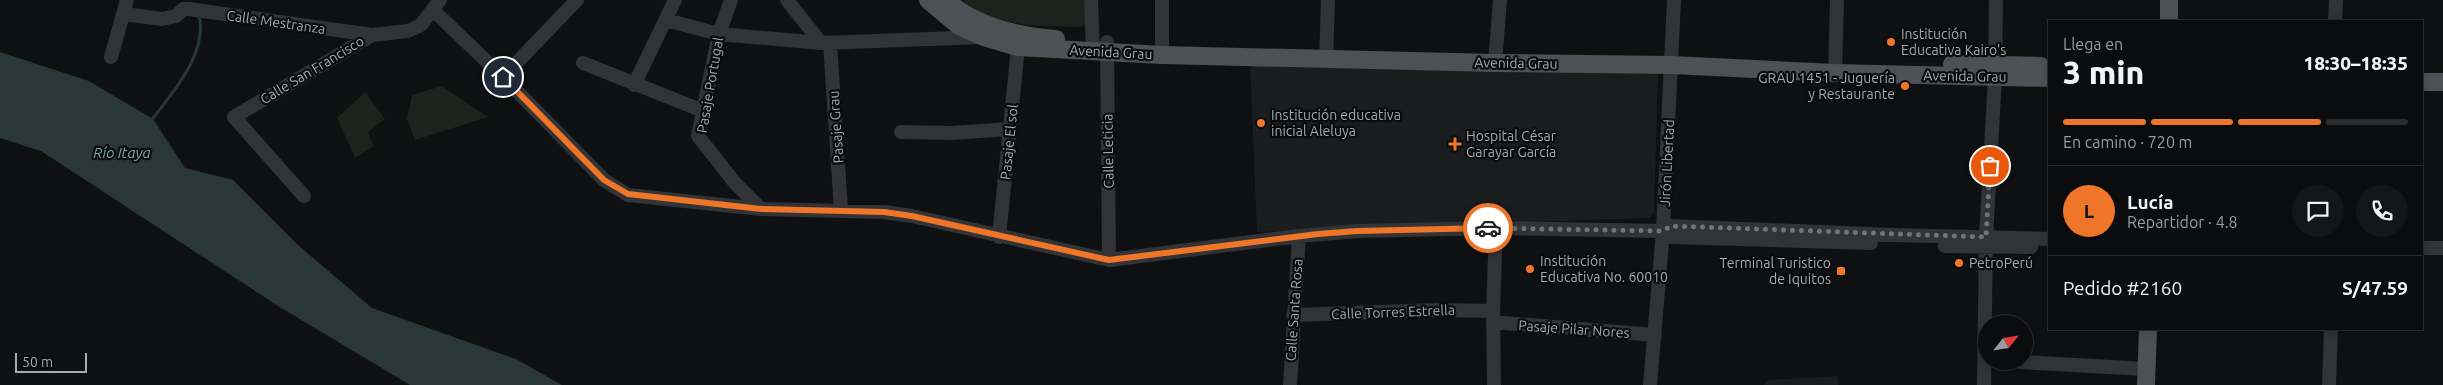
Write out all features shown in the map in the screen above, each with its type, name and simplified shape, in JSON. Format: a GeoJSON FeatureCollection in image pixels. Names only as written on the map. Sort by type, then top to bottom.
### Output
{"type":"FeatureCollection","features":[{"type":"Feature","properties":{"kind":"main road","name":"Avenida Grau"},"geometry":{"type":"LineString","coordinates":[[928,0],[959,26],[984,37],[1018,47],[1100,47],[1495,58],[1672,60],[1994,71],[2048,78]]}},
{"type":"Feature","properties":{"kind":"main road"},"geometry":{"type":"LineString","coordinates":[[946,0],[970,18],[998,30],[1100,47]]}},
{"type":"Feature","properties":{"kind":"main road"},"geometry":{"type":"LineString","coordinates":[[2161,0],[2161,20]]}},
{"type":"Feature","properties":{"kind":"main road"},"geometry":{"type":"LineString","coordinates":[[2169,0],[2169,20]]}},
{"type":"Feature","properties":{"kind":"main road","name":"Avenida Grau"},"geometry":{"type":"LineString","coordinates":[[1994,71],[2048,66]]}},
{"type":"Feature","properties":{"kind":"main road"},"geometry":{"type":"LineString","coordinates":[[2423,71],[2443,72]]}},
{"type":"Feature","properties":{"kind":"main road"},"geometry":{"type":"LineString","coordinates":[[2423,82],[2443,82]]}},
{"type":"Feature","properties":{"kind":"main road"},"geometry":{"type":"LineString","coordinates":[[2146,377],[2148,330]]}},
{"type":"Feature","properties":{"kind":"street"},"geometry":{"type":"LineString","coordinates":[[111,57],[127,0]]}},
{"type":"Feature","properties":{"kind":"street"},"geometry":{"type":"LineString","coordinates":[[503,77],[577,0]]}},
{"type":"Feature","properties":{"kind":"street"},"geometry":{"type":"LineString","coordinates":[[634,85],[674,0]]}},
{"type":"Feature","properties":{"kind":"street","name":"Pasaje Portugal"},"geometry":{"type":"LineString","coordinates":[[730,0],[719,34],[698,136],[735,183],[761,209]]}},
{"type":"Feature","properties":{"kind":"street"},"geometry":{"type":"LineString","coordinates":[[787,0],[826,43]]}},
{"type":"Feature","properties":{"kind":"street","name":"Calle Leticia"},"geometry":{"type":"LineString","coordinates":[[1091,0],[1100,47],[1109,260]]}},
{"type":"Feature","properties":{"kind":"street"},"geometry":{"type":"LineString","coordinates":[[1162,0],[1162,50]]}},
{"type":"Feature","properties":{"kind":"street"},"geometry":{"type":"LineString","coordinates":[[1327,54],[1328,0]]}},
{"type":"Feature","properties":{"kind":"street"},"geometry":{"type":"LineString","coordinates":[[1495,58],[1500,0]]}},
{"type":"Feature","properties":{"kind":"street","name":"Jirón Libertad"},"geometry":{"type":"LineString","coordinates":[[1650,385],[1663,231],[1674,0]]}},
{"type":"Feature","properties":{"kind":"street"},"geometry":{"type":"LineString","coordinates":[[1835,67],[1837,0]]}},
{"type":"Feature","properties":{"kind":"street"},"geometry":{"type":"LineString","coordinates":[[1986,315],[1986,242],[1996,0]]}},
{"type":"Feature","properties":{"kind":"street"},"geometry":{"type":"LineString","coordinates":[[2335,20],[2336,0]]}},
{"type":"Feature","properties":{"kind":"street"},"geometry":{"type":"LineString","coordinates":[[436,5],[583,159],[616,189],[628,194],[761,209],[884,212],[912,216],[999,237],[1109,260],[1300,236],[1357,231],[1496,228],[1663,231],[1671,226],[1835,238],[1986,242],[2048,248]]}},
{"type":"Feature","properties":{"kind":"street","name":"Calle San Francisco"},"geometry":{"type":"LineString","coordinates":[[304,196],[234,117],[372,35],[408,31],[421,25],[436,5]]}},
{"type":"Feature","properties":{"kind":"street","name":"Calle Mestranza"},"geometry":{"type":"LineString","coordinates":[[124,14],[162,19],[176,16],[183,9],[189,9],[372,35]]}},
{"type":"Feature","properties":{"kind":"street","name":"Avenida Grau"},"geometry":{"type":"LineString","coordinates":[[666,20],[719,34],[826,43],[984,37]]}},
{"type":"Feature","properties":{"kind":"street","name":"Pasaje Grau"},"geometry":{"type":"LineString","coordinates":[[826,43],[841,210]]}},
{"type":"Feature","properties":{"kind":"street","name":"Pasaje El sol"},"geometry":{"type":"LineString","coordinates":[[999,237],[1018,47]]}},
{"type":"Feature","properties":{"kind":"street"},"geometry":{"type":"LineString","coordinates":[[583,63],[703,111]]}},
{"type":"Feature","properties":{"kind":"street"},"geometry":{"type":"LineString","coordinates":[[901,132],[952,133],[1010,129]]}},
{"type":"Feature","properties":{"kind":"street"},"geometry":{"type":"LineString","coordinates":[[1494,385],[1493,317],[1496,228]]}},
{"type":"Feature","properties":{"kind":"street","name":"Calle Santa Rosa"},"geometry":{"type":"LineString","coordinates":[[1290,385],[1293,315],[1300,236]]}},
{"type":"Feature","properties":{"kind":"street"},"geometry":{"type":"LineString","coordinates":[[1986,242],[2048,238]]}},
{"type":"Feature","properties":{"kind":"street"},"geometry":{"type":"LineString","coordinates":[[2423,248],[2443,248]]}},
{"type":"Feature","properties":{"kind":"street"},"geometry":{"type":"LineString","coordinates":[[2423,256],[2443,257]]}},
{"type":"Feature","properties":{"kind":"street","name":"Calle Torres Estrella"},"geometry":{"type":"LineString","coordinates":[[1293,315],[1438,310],[1493,317]]}},
{"type":"Feature","properties":{"kind":"street","name":"Pasaje Pilar Nores"},"geometry":{"type":"LineString","coordinates":[[1493,317],[1654,335]]}},
{"type":"Feature","properties":{"kind":"street"},"geometry":{"type":"LineString","coordinates":[[2329,385],[2331,330]]}},
{"type":"Feature","properties":{"kind":"street"},"geometry":{"type":"LineString","coordinates":[[2033,364],[2146,377]]}},
{"type":"Feature","properties":{"kind":"street"},"geometry":{"type":"LineString","coordinates":[[1984,385],[1985,370]]}},
{"type":"Feature","properties":{"kind":"shaded area"},"geometry":{"type":"Polygon","coordinates":[[[962,0],[1085,0],[1087,23],[1081,27],[1019,24],[990,16],[962,0]]]}},
{"type":"Feature","properties":{"kind":"shaded area","name":"Hospital César Garayar García"},"geometry":{"type":"Polygon","coordinates":[[[1250,63],[1658,74],[1654,213],[1649,218],[1257,232],[1250,63]]]}},
{"type":"Feature","properties":{"kind":"shaded area"},"geometry":{"type":"Polygon","coordinates":[[[442,86],[488,117],[415,140],[407,119],[412,95],[442,86]]]}},
{"type":"Feature","properties":{"kind":"shaded area"},"geometry":{"type":"Polygon","coordinates":[[[365,92],[385,119],[368,132],[374,146],[355,158],[337,118],[365,92]]]}},
{"type":"Feature","properties":{"kind":"shaded area"},"geometry":{"type":"Polygon","coordinates":[[[1837,376],[1838,385],[1764,385],[1768,380],[1837,376]]]}},
{"type":"Feature","properties":{"kind":"water","name":"Río Itaya"},"geometry":{"type":"Polygon","coordinates":[[[0,52],[89,81],[153,119],[185,168],[233,180],[299,246],[372,308],[516,359],[562,385],[410,385],[278,306],[41,151],[0,138],[0,52]]]}},
{"type":"Feature","properties":{"kind":"waterway"},"geometry":{"type":"LineString","coordinates":[[150,122],[178,86],[193,58],[200,30],[199,15]]}},
{"type":"Feature","properties":{"kind":"way so far"},"geometry":{"type":"LineString","coordinates":[[1488,228],[1663,231],[1671,226],[1986,237],[1990,166]]}},
{"type":"Feature","properties":{"kind":"place","name":"Institución Educativa Kairo's"},"geometry":{"type":"Point","coordinates":[1891,42]}},
{"type":"Feature","properties":{"kind":"place","name":"GRAU 1451 - Juguería y Restaurante"},"geometry":{"type":"Point","coordinates":[1905,86]}},
{"type":"Feature","properties":{"kind":"place","name":"Institución educativa inicial Aleluya"},"geometry":{"type":"Point","coordinates":[1261,123]}},
{"type":"Feature","properties":{"kind":"place","name":"Hospital César Garayar García"},"geometry":{"type":"Point","coordinates":[1455,144]}},
{"type":"Feature","properties":{"kind":"place","name":"PetroPerú"},"geometry":{"type":"Point","coordinates":[1959,263]}},
{"type":"Feature","properties":{"kind":"place","name":"Institución Educativa No. 60010"},"geometry":{"type":"Point","coordinates":[1530,269]}},
{"type":"Feature","properties":{"kind":"place","name":"Terminal Turistico de Iquitos"},"geometry":{"type":"Point","coordinates":[1841,271]}},
{"type":"Feature","properties":{"kind":"route"},"geometry":{"type":"LineString","coordinates":[[503,77],[604,180],[616,189],[628,194],[761,209],[884,212],[912,216],[999,237],[1109,260],[1318,234],[1357,231],[1488,228]]}}]}
